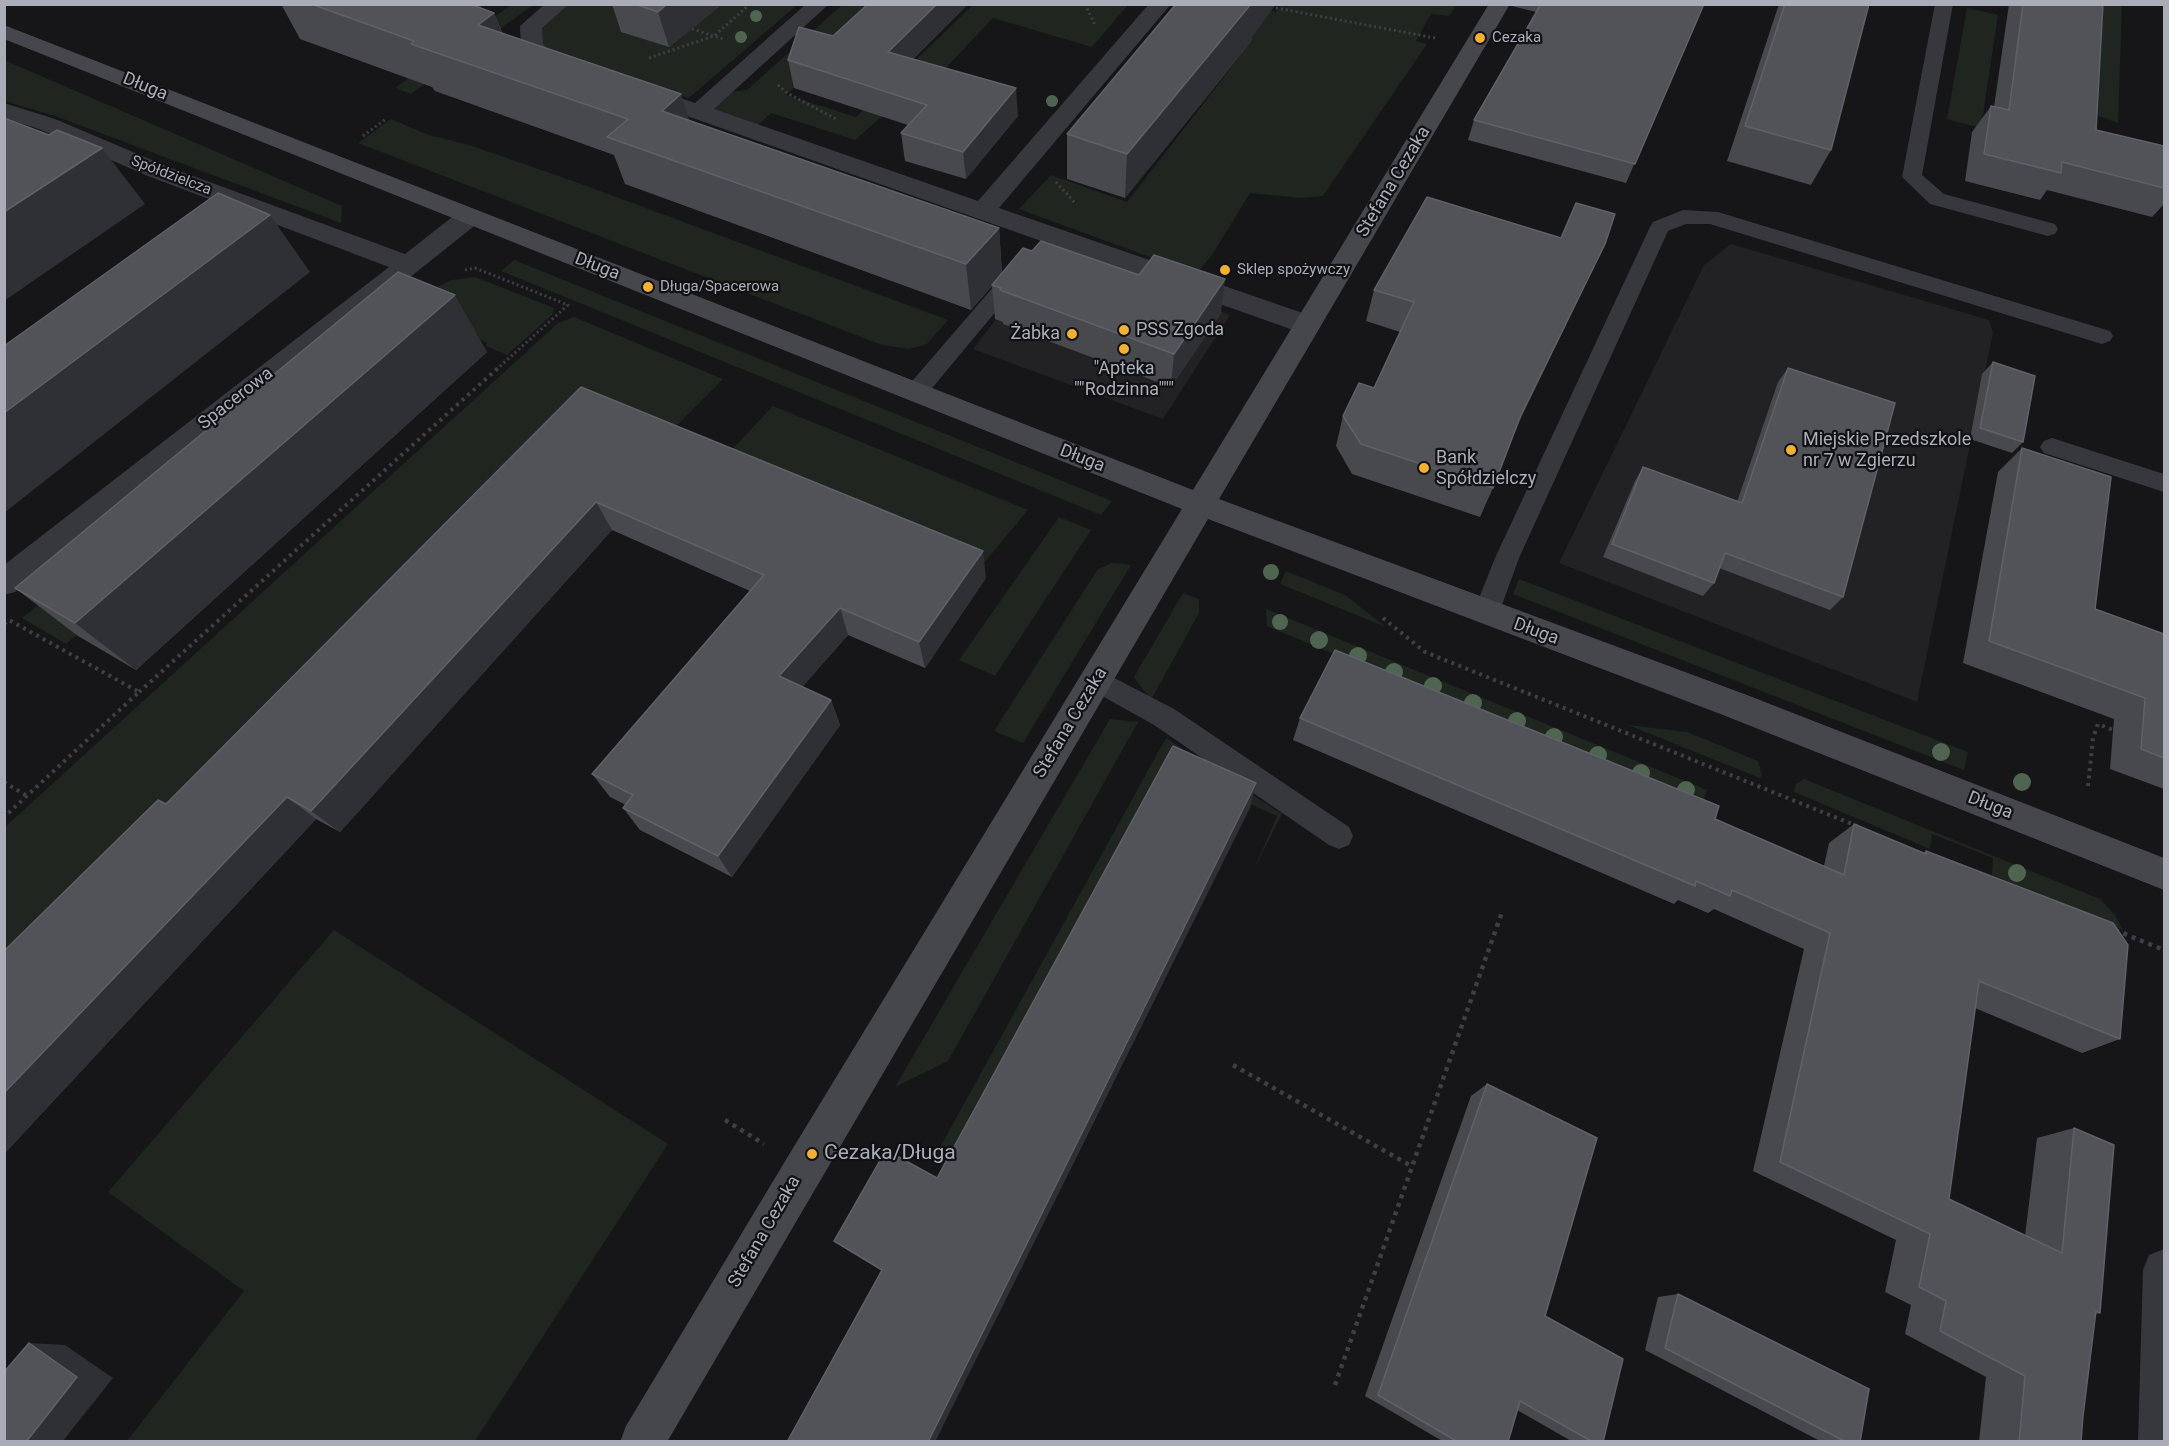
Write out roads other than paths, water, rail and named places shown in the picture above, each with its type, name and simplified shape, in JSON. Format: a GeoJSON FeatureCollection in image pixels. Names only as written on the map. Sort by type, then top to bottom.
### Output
{"type":"FeatureCollection","features":[{"type":"Feature","properties":{"kind":"main road","name":"Stefana Cezaka"},"geometry":{"type":"LineString","coordinates":[[642,1442],[1500,4]]}},
{"type":"Feature","properties":{"kind":"main road","name":"Długa"},"geometry":{"type":"LineString","coordinates":[[4,31],[915,393],[1486,613],[1735,705],[2164,874]]}},
{"type":"Feature","properties":{"kind":"street"},"geometry":{"type":"LineString","coordinates":[[559,4],[531,26],[532,45],[544,58],[594,76]]}},
{"type":"Feature","properties":{"kind":"street"},"geometry":{"type":"LineString","coordinates":[[698,111],[819,4]]}},
{"type":"Feature","properties":{"kind":"street"},"geometry":{"type":"LineString","coordinates":[[982,212],[1161,4]]}},
{"type":"Feature","properties":{"kind":"street"},"geometry":{"type":"LineString","coordinates":[[626,87],[982,212],[1037,248],[1308,325]]}},
{"type":"Feature","properties":{"kind":"street","name":"Spółdzielcza"},"geometry":{"type":"LineString","coordinates":[[4,110],[47,124],[157,171],[406,264]]}},
{"type":"Feature","properties":{"kind":"street","name":"Spacerowa"},"geometry":{"type":"LineString","coordinates":[[4,583],[406,264],[469,217]]}},
{"type":"Feature","properties":{"kind":"street"},"geometry":{"type":"LineString","coordinates":[[2160,1442],[2164,1270]]}},
{"type":"Feature","properties":{"kind":"lane"},"geometry":{"type":"LineString","coordinates":[[1944,4],[1912,177],[1937,199],[2048,229]]}},
{"type":"Feature","properties":{"kind":"lane"},"geometry":{"type":"LineString","coordinates":[[1486,613],[1507,558],[1660,227],[1683,217],[1710,217],[2102,336]]}},
{"type":"Feature","properties":{"kind":"lane"},"geometry":{"type":"LineString","coordinates":[[915,393],[1037,248]]}},
{"type":"Feature","properties":{"kind":"lane"},"geometry":{"type":"LineString","coordinates":[[2052,447],[2164,483]]}},
{"type":"Feature","properties":{"kind":"lane"},"geometry":{"type":"LineString","coordinates":[[1097,680],[1164,717],[1339,836]]}},
{"type":"Feature","properties":{"kind":"place","name":"Cezaka"},"geometry":{"type":"Point","coordinates":[1480,38]}},
{"type":"Feature","properties":{"kind":"place","name":"Sklep spożywczy"},"geometry":{"type":"Point","coordinates":[1225,270]}},
{"type":"Feature","properties":{"kind":"place","name":"Długa/Spacerowa"},"geometry":{"type":"Point","coordinates":[648,287]}},
{"type":"Feature","properties":{"kind":"place","name":"PSS Zgoda"},"geometry":{"type":"Point","coordinates":[1124,330]}},
{"type":"Feature","properties":{"kind":"place","name":"Żabka"},"geometry":{"type":"Point","coordinates":[1072,334]}},
{"type":"Feature","properties":{"kind":"place","name":"\"Apteka \"\"Rodzinna\"\"\""},"geometry":{"type":"Point","coordinates":[1124,349]}},
{"type":"Feature","properties":{"kind":"place","name":"Miejskie Przedszkole nr 7 w Zgierzu"},"geometry":{"type":"Point","coordinates":[1791,450]}},
{"type":"Feature","properties":{"kind":"place","name":"Bank Spółdzielczy"},"geometry":{"type":"Point","coordinates":[1424,468]}},
{"type":"Feature","properties":{"kind":"place","name":"Cezaka/Długa"},"geometry":{"type":"Point","coordinates":[812,1154]}}]}
